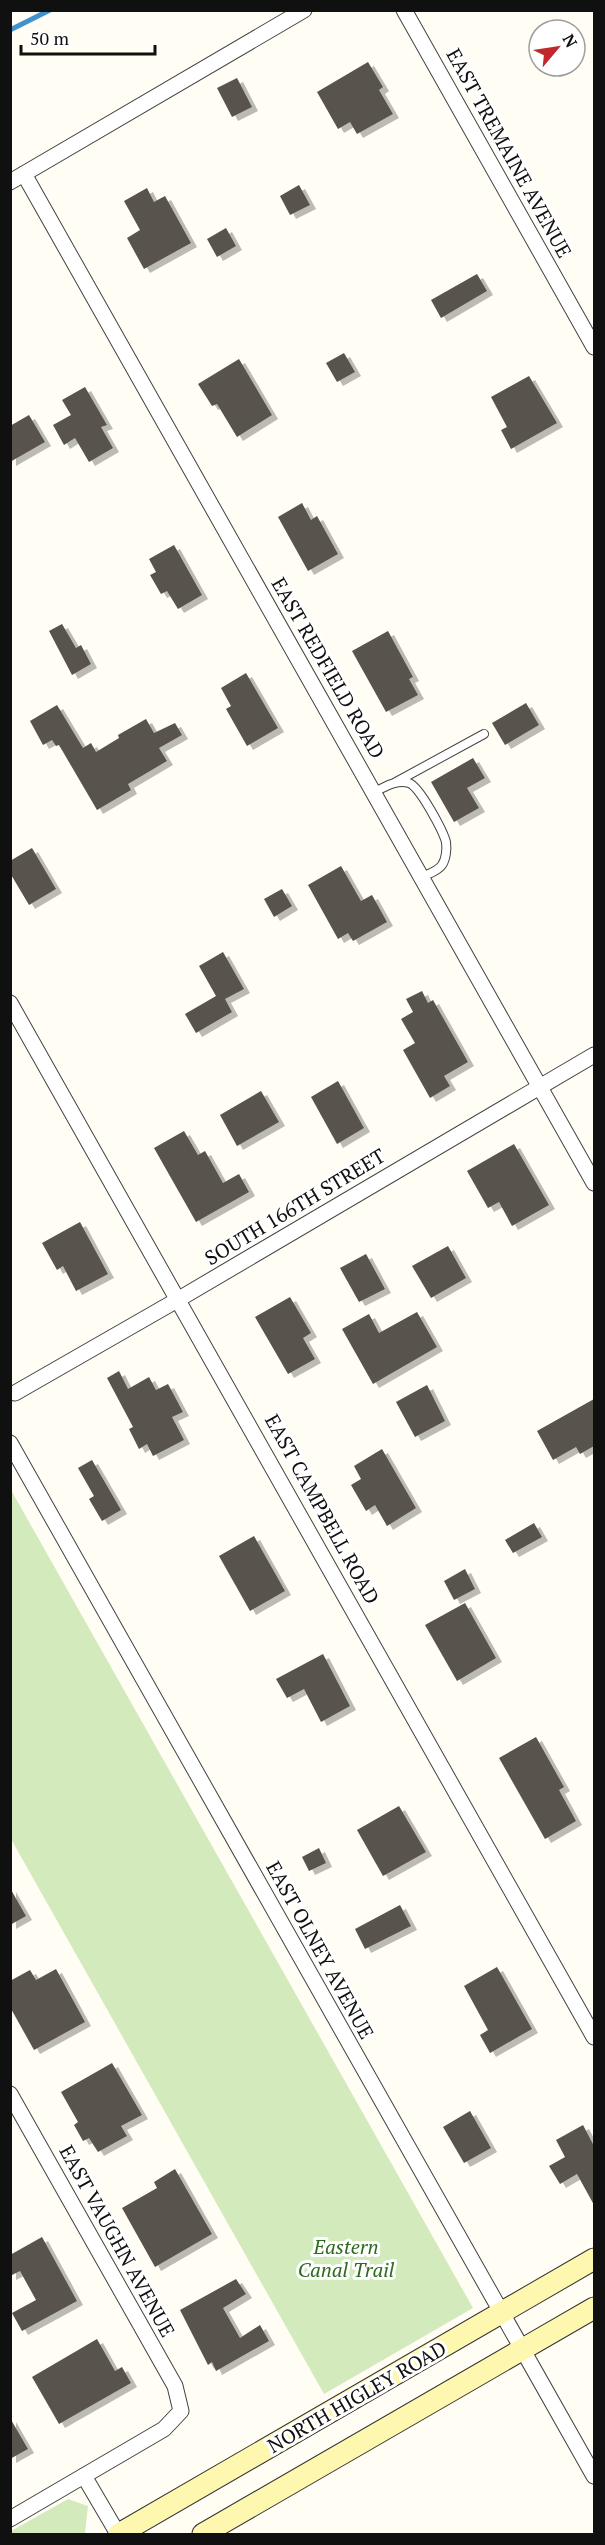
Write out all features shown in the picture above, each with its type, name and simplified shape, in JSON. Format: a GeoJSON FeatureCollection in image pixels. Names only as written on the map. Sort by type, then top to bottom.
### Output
{"type":"FeatureCollection","features":[{"type":"Feature","properties":{"kind":"main road","name":"NORTH HIGLEY ROAD"},"geometry":{"type":"LineString","coordinates":[[118,2535],[594,2259]]}},
{"type":"Feature","properties":{"kind":"main road"},"geometry":{"type":"LineString","coordinates":[[203,2535],[594,2308]]}},
{"type":"Feature","properties":{"kind":"street"},"geometry":{"type":"LineString","coordinates":[[17,178],[304,10]]}},
{"type":"Feature","properties":{"kind":"street","name":"EAST TREMAINE AVENUE"},"geometry":{"type":"LineString","coordinates":[[404,10],[594,347]]}},
{"type":"Feature","properties":{"kind":"street","name":"EAST REDFIELD ROAD"},"geometry":{"type":"LineString","coordinates":[[17,178],[374,792],[594,1183]]}},
{"type":"Feature","properties":{"kind":"street","name":"EAST CAMPBELL ROAD"},"geometry":{"type":"LineString","coordinates":[[10,1003],[594,2037]]}},
{"type":"Feature","properties":{"kind":"street","name":"SOUTH 166TH STREET"},"geometry":{"type":"LineString","coordinates":[[15,1393],[594,1055]]}},
{"type":"Feature","properties":{"kind":"street","name":"EAST OLNEY AVENUE"},"geometry":{"type":"LineString","coordinates":[[10,1443],[594,2476]]}},
{"type":"Feature","properties":{"kind":"street","name":"EAST VAUGHN AVENUE"},"geometry":{"type":"LineString","coordinates":[[10,2094],[175,2386],[182,2411],[164,2429],[84,2476]]}},
{"type":"Feature","properties":{"kind":"street"},"geometry":{"type":"LineString","coordinates":[[10,2519],[84,2476],[118,2535]]}},
{"type":"Feature","properties":{"kind":"lane"},"geometry":{"type":"LineString","coordinates":[[374,792],[484,734]]}},
{"type":"Feature","properties":{"kind":"lane"},"geometry":{"type":"LineString","coordinates":[[394,783],[408,782],[417,787],[445,839],[447,850],[442,865],[422,878]]}},
{"type":"Feature","properties":{"kind":"green space","name":"Eastern Canal Trail"},"geometry":{"type":"Polygon","coordinates":[[[11,1490],[473,2308],[324,2394],[11,1839],[11,1490]]]}},
{"type":"Feature","properties":{"kind":"green space"},"geometry":{"type":"Polygon","coordinates":[[[68,2499],[88,2506],[85,2533],[11,2534],[11,2531],[68,2499]]]}},
{"type":"Feature","properties":{"kind":"building"},"geometry":{"type":"Polygon","coordinates":[[[368,62],[383,87],[379,90],[393,114],[357,134],[350,122],[338,129],[317,92],[368,62]]]}},
{"type":"Feature","properties":{"kind":"building"},"geometry":{"type":"Polygon","coordinates":[[[237,78],[252,107],[232,117],[217,88],[237,78]]]}},
{"type":"Feature","properties":{"kind":"building"},"geometry":{"type":"Polygon","coordinates":[[[299,185],[310,205],[290,215],[280,196],[299,185]]]}},
{"type":"Feature","properties":{"kind":"building"},"geometry":{"type":"Polygon","coordinates":[[[147,188],[154,202],[165,196],[191,243],[144,269],[127,238],[140,230],[124,201],[147,188]]]}},
{"type":"Feature","properties":{"kind":"building"},"geometry":{"type":"Polygon","coordinates":[[[226,228],[236,246],[217,257],[207,239],[226,228]]]}},
{"type":"Feature","properties":{"kind":"building"},"geometry":{"type":"Polygon","coordinates":[[[477,274],[487,291],[441,318],[431,300],[477,274]]]}},
{"type":"Feature","properties":{"kind":"building"},"geometry":{"type":"Polygon","coordinates":[[[344,353],[355,372],[337,382],[326,363],[344,353]]]}},
{"type":"Feature","properties":{"kind":"building"},"geometry":{"type":"Polygon","coordinates":[[[239,359],[272,415],[237,437],[217,404],[212,406],[198,384],[239,359]]]}},
{"type":"Feature","properties":{"kind":"building"},"geometry":{"type":"Polygon","coordinates":[[[529,376],[557,423],[511,449],[501,430],[507,427],[491,397],[529,376]]]}},
{"type":"Feature","properties":{"kind":"building"},"geometry":{"type":"Polygon","coordinates":[[[85,387],[107,425],[101,427],[113,448],[89,462],[75,438],[64,445],[53,425],[71,415],[62,400],[85,387]]]}},
{"type":"Feature","properties":{"kind":"building"},"geometry":{"type":"Polygon","coordinates":[[[29,415],[45,442],[10,462],[10,426],[29,415]]]}},
{"type":"Feature","properties":{"kind":"building"},"geometry":{"type":"Polygon","coordinates":[[[302,503],[311,520],[317,516],[338,554],[308,571],[278,517],[302,503]]]}},
{"type":"Feature","properties":{"kind":"building"},"geometry":{"type":"Polygon","coordinates":[[[174,545],[202,595],[178,609],[167,591],[161,594],[150,575],[156,572],[149,559],[174,545]]]}},
{"type":"Feature","properties":{"kind":"building"},"geometry":{"type":"Polygon","coordinates":[[[62,624],[76,648],[81,645],[91,664],[72,675],[49,631],[62,624]]]}},
{"type":"Feature","properties":{"kind":"building"},"geometry":{"type":"Polygon","coordinates":[[[388,631],[413,677],[409,679],[418,695],[386,712],[352,651],[388,631]]]}},
{"type":"Feature","properties":{"kind":"building"},"geometry":{"type":"Polygon","coordinates":[[[246,673],[278,728],[247,746],[226,709],[231,706],[221,688],[246,673]]]}},
{"type":"Feature","properties":{"kind":"building"},"geometry":{"type":"Polygon","coordinates":[[[526,703],[539,725],[505,745],[492,723],[526,703]]]}},
{"type":"Feature","properties":{"kind":"building"},"geometry":{"type":"Polygon","coordinates":[[[57,705],[83,748],[91,743],[96,752],[119,738],[118,735],[146,719],[154,733],[175,723],[182,735],[159,748],[167,761],[128,784],[131,790],[97,810],[59,745],[56,746],[52,740],[43,745],[30,721],[57,705]]]}},
{"type":"Feature","properties":{"kind":"building"},"geometry":{"type":"Polygon","coordinates":[[[473,758],[485,778],[467,788],[479,808],[454,822],[431,782],[473,758]]]}},
{"type":"Feature","properties":{"kind":"building"},"geometry":{"type":"Polygon","coordinates":[[[32,848],[56,889],[29,905],[10,873],[10,861],[32,848]]]}},
{"type":"Feature","properties":{"kind":"building"},"geometry":{"type":"Polygon","coordinates":[[[341,866],[361,901],[372,895],[387,922],[353,941],[348,933],[338,939],[308,885],[341,866]]]}},
{"type":"Feature","properties":{"kind":"building"},"geometry":{"type":"Polygon","coordinates":[[[282,889],[292,906],[274,917],[264,899],[282,889]]]}},
{"type":"Feature","properties":{"kind":"building"},"geometry":{"type":"Polygon","coordinates":[[[223,952],[244,989],[225,999],[232,1012],[196,1033],[185,1014],[216,996],[199,966],[223,952]]]}},
{"type":"Feature","properties":{"kind":"building"},"geometry":{"type":"Polygon","coordinates":[[[422,991],[428,1003],[433,1000],[468,1062],[444,1076],[450,1086],[430,1098],[403,1050],[415,1043],[401,1019],[413,1012],[406,999],[422,991]]]}},
{"type":"Feature","properties":{"kind":"building"},"geometry":{"type":"Polygon","coordinates":[[[338,1081],[364,1128],[337,1144],[311,1097],[338,1081]]]}},
{"type":"Feature","properties":{"kind":"building"},"geometry":{"type":"Polygon","coordinates":[[[261,1091],[279,1122],[237,1146],[220,1115],[261,1091]]]}},
{"type":"Feature","properties":{"kind":"building"},"geometry":{"type":"Polygon","coordinates":[[[184,1131],[198,1155],[205,1151],[223,1183],[239,1174],[249,1192],[196,1222],[154,1148],[184,1131]]]}},
{"type":"Feature","properties":{"kind":"building"},"geometry":{"type":"Polygon","coordinates":[[[514,1144],[549,1205],[512,1226],[499,1202],[488,1208],[467,1171],[514,1144]]]}},
{"type":"Feature","properties":{"kind":"building"},"geometry":{"type":"Polygon","coordinates":[[[80,1222],[108,1274],[76,1291],[63,1266],[57,1270],[42,1243],[80,1222]]]}},
{"type":"Feature","properties":{"kind":"building"},"geometry":{"type":"Polygon","coordinates":[[[448,1246],[466,1278],[431,1298],[412,1266],[448,1246]]]}},
{"type":"Feature","properties":{"kind":"building"},"geometry":{"type":"Polygon","coordinates":[[[366,1254],[385,1289],[359,1302],[340,1268],[366,1254]]]}},
{"type":"Feature","properties":{"kind":"building"},"geometry":{"type":"Polygon","coordinates":[[[290,1297],[311,1333],[303,1338],[315,1359],[288,1374],[255,1317],[290,1297]]]}},
{"type":"Feature","properties":{"kind":"building"},"geometry":{"type":"Polygon","coordinates":[[[417,1312],[437,1347],[373,1384],[342,1329],[369,1314],[379,1333],[417,1312]]]}},
{"type":"Feature","properties":{"kind":"building"},"geometry":{"type":"Polygon","coordinates":[[[119,1371],[128,1389],[149,1377],[156,1390],[168,1384],[183,1412],[172,1417],[184,1440],[153,1456],[147,1444],[139,1449],[129,1429],[133,1427],[107,1378],[119,1371]]]}},
{"type":"Feature","properties":{"kind":"building"},"geometry":{"type":"Polygon","coordinates":[[[427,1385],[445,1421],[415,1437],[396,1402],[427,1385]]]}},
{"type":"Feature","properties":{"kind":"building"},"geometry":{"type":"Polygon","coordinates":[[[594,1399],[594,1446],[580,1454],[576,1447],[553,1460],[537,1431],[594,1399]]]}},
{"type":"Feature","properties":{"kind":"building"},"geometry":{"type":"Polygon","coordinates":[[[382,1449],[416,1508],[387,1526],[375,1505],[366,1511],[351,1485],[361,1479],[354,1466],[382,1449]]]}},
{"type":"Feature","properties":{"kind":"building"},"geometry":{"type":"Polygon","coordinates":[[[92,1460],[121,1510],[102,1521],[89,1499],[94,1496],[78,1468],[92,1460]]]}},
{"type":"Feature","properties":{"kind":"building"},"geometry":{"type":"Polygon","coordinates":[[[534,1523],[542,1537],[513,1553],[505,1540],[534,1523]]]}},
{"type":"Feature","properties":{"kind":"building"},"geometry":{"type":"Polygon","coordinates":[[[254,1536],[285,1591],[250,1611],[219,1556],[254,1536]]]}},
{"type":"Feature","properties":{"kind":"building"},"geometry":{"type":"Polygon","coordinates":[[[465,1569],[475,1589],[454,1600],[444,1581],[465,1569]]]}},
{"type":"Feature","properties":{"kind":"building"},"geometry":{"type":"Polygon","coordinates":[[[465,1603],[496,1658],[457,1681],[425,1625],[465,1603]]]}},
{"type":"Feature","properties":{"kind":"building"},"geometry":{"type":"Polygon","coordinates":[[[323,1654],[350,1706],[321,1722],[304,1689],[287,1698],[276,1679],[323,1654]]]}},
{"type":"Feature","properties":{"kind":"building"},"geometry":{"type":"Polygon","coordinates":[[[536,1737],[564,1787],[559,1790],[576,1821],[545,1839],[499,1758],[536,1737]]]}},
{"type":"Feature","properties":{"kind":"building"},"geometry":{"type":"Polygon","coordinates":[[[399,1806],[426,1852],[383,1876],[357,1830],[399,1806]]]}},
{"type":"Feature","properties":{"kind":"building"},"geometry":{"type":"Polygon","coordinates":[[[319,1848],[326,1863],[309,1871],[302,1857],[319,1848]]]}},
{"type":"Feature","properties":{"kind":"building"},"geometry":{"type":"Polygon","coordinates":[[[10,1888],[26,1916],[10,1925],[10,1888]]]}},
{"type":"Feature","properties":{"kind":"building"},"geometry":{"type":"Polygon","coordinates":[[[400,1905],[411,1926],[365,1949],[355,1929],[400,1905]]]}},
{"type":"Feature","properties":{"kind":"building"},"geometry":{"type":"Polygon","coordinates":[[[497,1967],[532,2029],[490,2053],[480,2035],[488,2030],[464,1986],[497,1967]]]}},
{"type":"Feature","properties":{"kind":"building"},"geometry":{"type":"Polygon","coordinates":[[[56,1969],[85,2022],[34,2050],[10,2007],[10,1981],[30,1970],[36,1980],[56,1969]]]}},
{"type":"Feature","properties":{"kind":"building"},"geometry":{"type":"Polygon","coordinates":[[[112,2063],[142,2115],[121,2126],[127,2136],[98,2152],[89,2138],[83,2141],[74,2125],[78,2122],[61,2092],[112,2063]]]}},
{"type":"Feature","properties":{"kind":"building"},"geometry":{"type":"Polygon","coordinates":[[[470,2111],[491,2148],[464,2163],[443,2127],[470,2111]]]}},
{"type":"Feature","properties":{"kind":"building"},"geometry":{"type":"Polygon","coordinates":[[[583,2125],[594,2146],[594,2205],[577,2174],[560,2184],[549,2166],[565,2157],[556,2140],[583,2125]]]}},
{"type":"Feature","properties":{"kind":"building"},"geometry":{"type":"Polygon","coordinates":[[[175,2169],[212,2234],[155,2267],[122,2208],[157,2188],[154,2182],[175,2169]]]}},
{"type":"Feature","properties":{"kind":"building"},"geometry":{"type":"Polygon","coordinates":[[[42,2237],[77,2301],[22,2331],[12,2313],[36,2300],[20,2271],[10,2276],[10,2255],[42,2237]]]}},
{"type":"Feature","properties":{"kind":"building"},"geometry":{"type":"Polygon","coordinates":[[[236,2279],[246,2294],[223,2308],[240,2338],[260,2325],[269,2341],[216,2371],[212,2362],[208,2365],[180,2310],[236,2279]]]}},
{"type":"Feature","properties":{"kind":"building"},"geometry":{"type":"Polygon","coordinates":[[[97,2339],[115,2371],[122,2367],[131,2383],[59,2424],[32,2377],[97,2339]]]}},
{"type":"Feature","properties":{"kind":"building"},"geometry":{"type":"Polygon","coordinates":[[[10,2418],[28,2449],[10,2459],[10,2418]]]}},
{"type":"Feature","properties":{"kind":"waterway"},"geometry":{"type":"LineString","coordinates":[[10,30],[50,10]]}}]}
